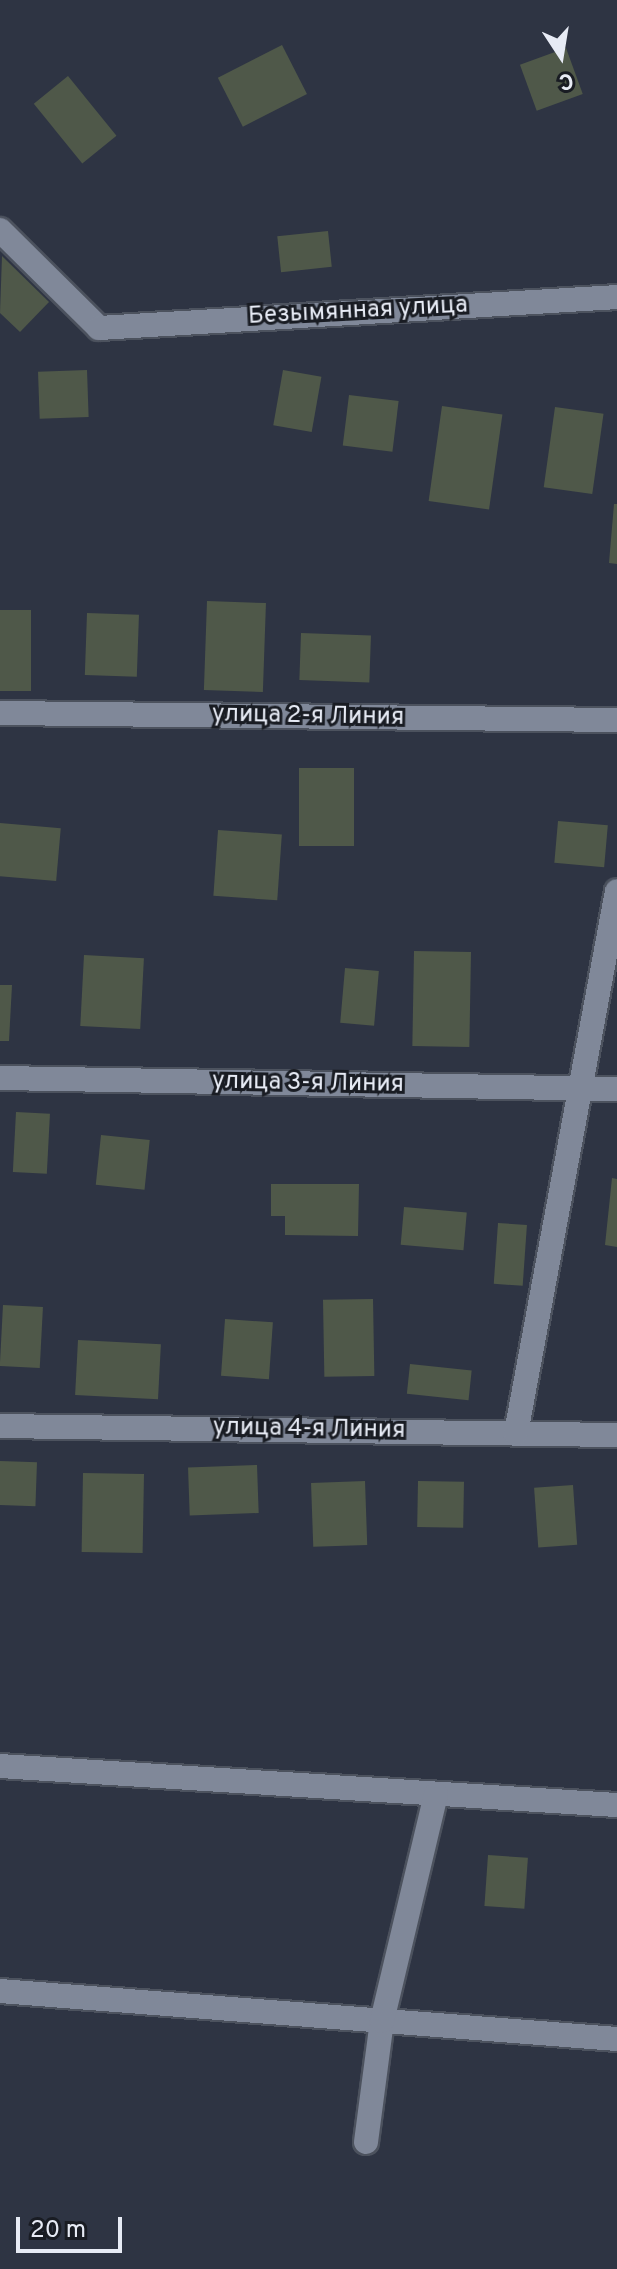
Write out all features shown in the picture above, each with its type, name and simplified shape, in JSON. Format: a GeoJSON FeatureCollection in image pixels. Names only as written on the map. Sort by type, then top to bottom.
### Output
{"type":"FeatureCollection","features":[{"type":"Feature","properties":{"kind":"street","name":"Безымянная улица"},"geometry":{"type":"LineString","coordinates":[[0,230],[99,328],[617,297]]}},
{"type":"Feature","properties":{"kind":"street","name":"улица 2-я Линия"},"geometry":{"type":"LineString","coordinates":[[0,713],[617,720]]}},
{"type":"Feature","properties":{"kind":"street"},"geometry":{"type":"LineString","coordinates":[[516,1433],[617,891]]}},
{"type":"Feature","properties":{"kind":"street","name":"улица 3-я Линия"},"geometry":{"type":"LineString","coordinates":[[0,1078],[617,1089]]}},
{"type":"Feature","properties":{"kind":"street","name":"улица 4-я Линия"},"geometry":{"type":"LineString","coordinates":[[0,1426],[617,1435]]}},
{"type":"Feature","properties":{"kind":"street"},"geometry":{"type":"LineString","coordinates":[[0,1766],[617,1805]]}},
{"type":"Feature","properties":{"kind":"street"},"geometry":{"type":"LineString","coordinates":[[366,2142],[382,2021],[436,1794]]}},
{"type":"Feature","properties":{"kind":"street"},"geometry":{"type":"LineString","coordinates":[[0,1991],[617,2039]]}},
{"type":"Feature","properties":{"kind":"building"},"geometry":{"type":"Polygon","coordinates":[[[282,45],[307,94],[243,127],[218,78],[282,45]]]}},
{"type":"Feature","properties":{"kind":"building"},"geometry":{"type":"Polygon","coordinates":[[[566,48],[583,94],[537,111],[520,65],[566,48]]]}},
{"type":"Feature","properties":{"kind":"building"},"geometry":{"type":"Polygon","coordinates":[[[68,76],[116,136],[82,164],[34,104],[68,76]]]}},
{"type":"Feature","properties":{"kind":"building"},"geometry":{"type":"Polygon","coordinates":[[[328,231],[332,267],[281,272],[277,236],[328,231]]]}},
{"type":"Feature","properties":{"kind":"building"},"geometry":{"type":"Polygon","coordinates":[[[2,256],[49,302],[20,332],[0,313],[2,256]]]}},
{"type":"Feature","properties":{"kind":"building"},"geometry":{"type":"Polygon","coordinates":[[[87,370],[89,417],[40,419],[38,372],[87,370]]]}},
{"type":"Feature","properties":{"kind":"building"},"geometry":{"type":"Polygon","coordinates":[[[283,370],[321,377],[312,432],[273,425],[283,370]]]}},
{"type":"Feature","properties":{"kind":"building"},"geometry":{"type":"Polygon","coordinates":[[[349,395],[399,401],[392,452],[343,446],[349,395]]]}},
{"type":"Feature","properties":{"kind":"building"},"geometry":{"type":"Polygon","coordinates":[[[442,406],[502,414],[489,510],[429,501],[442,406]]]}},
{"type":"Feature","properties":{"kind":"building"},"geometry":{"type":"Polygon","coordinates":[[[555,407],[604,414],[592,494],[544,487],[555,407]]]}},
{"type":"Feature","properties":{"kind":"building"},"geometry":{"type":"Polygon","coordinates":[[[614,504],[617,504],[617,564],[609,563],[614,504]]]}},
{"type":"Feature","properties":{"kind":"building"},"geometry":{"type":"Polygon","coordinates":[[[207,601],[266,603],[263,692],[204,690],[207,601]]]}},
{"type":"Feature","properties":{"kind":"building"},"geometry":{"type":"Polygon","coordinates":[[[0,610],[31,610],[31,691],[0,691],[0,610]]]}},
{"type":"Feature","properties":{"kind":"building"},"geometry":{"type":"Polygon","coordinates":[[[87,613],[139,615],[137,677],[85,675],[87,613]]]}},
{"type":"Feature","properties":{"kind":"building"},"geometry":{"type":"Polygon","coordinates":[[[301,633],[371,635],[369,682],[299,680],[301,633]]]}},
{"type":"Feature","properties":{"kind":"building"},"geometry":{"type":"Polygon","coordinates":[[[299,768],[354,768],[354,846],[299,846],[299,768]]]}},
{"type":"Feature","properties":{"kind":"building"},"geometry":{"type":"Polygon","coordinates":[[[558,821],[608,825],[604,867],[554,863],[558,821]]]}},
{"type":"Feature","properties":{"kind":"building"},"geometry":{"type":"Polygon","coordinates":[[[0,823],[61,828],[56,881],[0,876],[0,823]]]}},
{"type":"Feature","properties":{"kind":"building"},"geometry":{"type":"Polygon","coordinates":[[[218,830],[282,834],[277,900],[213,896],[218,830]]]}},
{"type":"Feature","properties":{"kind":"building"},"geometry":{"type":"Polygon","coordinates":[[[414,951],[471,952],[469,1047],[412,1046],[414,951]]]}},
{"type":"Feature","properties":{"kind":"building"},"geometry":{"type":"Polygon","coordinates":[[[84,955],[144,958],[140,1029],[80,1026],[84,955]]]}},
{"type":"Feature","properties":{"kind":"building"},"geometry":{"type":"Polygon","coordinates":[[[345,968],[379,971],[374,1026],[340,1023],[345,968]]]}},
{"type":"Feature","properties":{"kind":"building"},"geometry":{"type":"Polygon","coordinates":[[[0,985],[12,985],[9,1041],[0,1041],[0,985]]]}},
{"type":"Feature","properties":{"kind":"building"},"geometry":{"type":"Polygon","coordinates":[[[16,1112],[50,1114],[47,1174],[13,1172],[16,1112]]]}},
{"type":"Feature","properties":{"kind":"building"},"geometry":{"type":"Polygon","coordinates":[[[101,1135],[150,1140],[145,1190],[96,1185],[101,1135]]]}},
{"type":"Feature","properties":{"kind":"building"},"geometry":{"type":"Polygon","coordinates":[[[612,1178],[617,1179],[617,1247],[605,1245],[612,1178]]]}},
{"type":"Feature","properties":{"kind":"building"},"geometry":{"type":"Polygon","coordinates":[[[271,1184],[359,1184],[358,1236],[285,1235],[285,1216],[271,1216],[271,1184]]]}},
{"type":"Feature","properties":{"kind":"building"},"geometry":{"type":"Polygon","coordinates":[[[404,1207],[467,1212],[463,1250],[401,1245],[404,1207]]]}},
{"type":"Feature","properties":{"kind":"building"},"geometry":{"type":"Polygon","coordinates":[[[498,1223],[527,1225],[523,1286],[494,1284],[498,1223]]]}},
{"type":"Feature","properties":{"kind":"building"},"geometry":{"type":"Polygon","coordinates":[[[373,1299],[374,1376],[324,1377],[323,1300],[373,1299]]]}},
{"type":"Feature","properties":{"kind":"building"},"geometry":{"type":"Polygon","coordinates":[[[3,1305],[43,1307],[40,1368],[0,1366],[3,1305]]]}},
{"type":"Feature","properties":{"kind":"building"},"geometry":{"type":"Polygon","coordinates":[[[225,1319],[273,1322],[269,1379],[221,1376],[225,1319]]]}},
{"type":"Feature","properties":{"kind":"building"},"geometry":{"type":"Polygon","coordinates":[[[78,1340],[161,1344],[158,1399],[75,1395],[78,1340]]]}},
{"type":"Feature","properties":{"kind":"building"},"geometry":{"type":"Polygon","coordinates":[[[410,1364],[472,1370],[469,1400],[407,1394],[410,1364]]]}},
{"type":"Feature","properties":{"kind":"building"},"geometry":{"type":"Polygon","coordinates":[[[0,1461],[37,1462],[35,1506],[0,1505],[0,1461]]]}},
{"type":"Feature","properties":{"kind":"building"},"geometry":{"type":"Polygon","coordinates":[[[257,1465],[259,1513],[190,1515],[188,1467],[257,1465]]]}},
{"type":"Feature","properties":{"kind":"building"},"geometry":{"type":"Polygon","coordinates":[[[83,1473],[144,1474],[143,1553],[82,1552],[83,1473]]]}},
{"type":"Feature","properties":{"kind":"building"},"geometry":{"type":"Polygon","coordinates":[[[365,1481],[367,1545],[313,1547],[311,1483],[365,1481]]]}},
{"type":"Feature","properties":{"kind":"building"},"geometry":{"type":"Polygon","coordinates":[[[418,1481],[464,1482],[463,1528],[417,1527],[418,1481]]]}},
{"type":"Feature","properties":{"kind":"building"},"geometry":{"type":"Polygon","coordinates":[[[573,1485],[577,1545],[538,1548],[534,1488],[573,1485]]]}},
{"type":"Feature","properties":{"kind":"building"},"geometry":{"type":"Polygon","coordinates":[[[488,1855],[528,1858],[524,1909],[484,1906],[488,1855]]]}}]}
